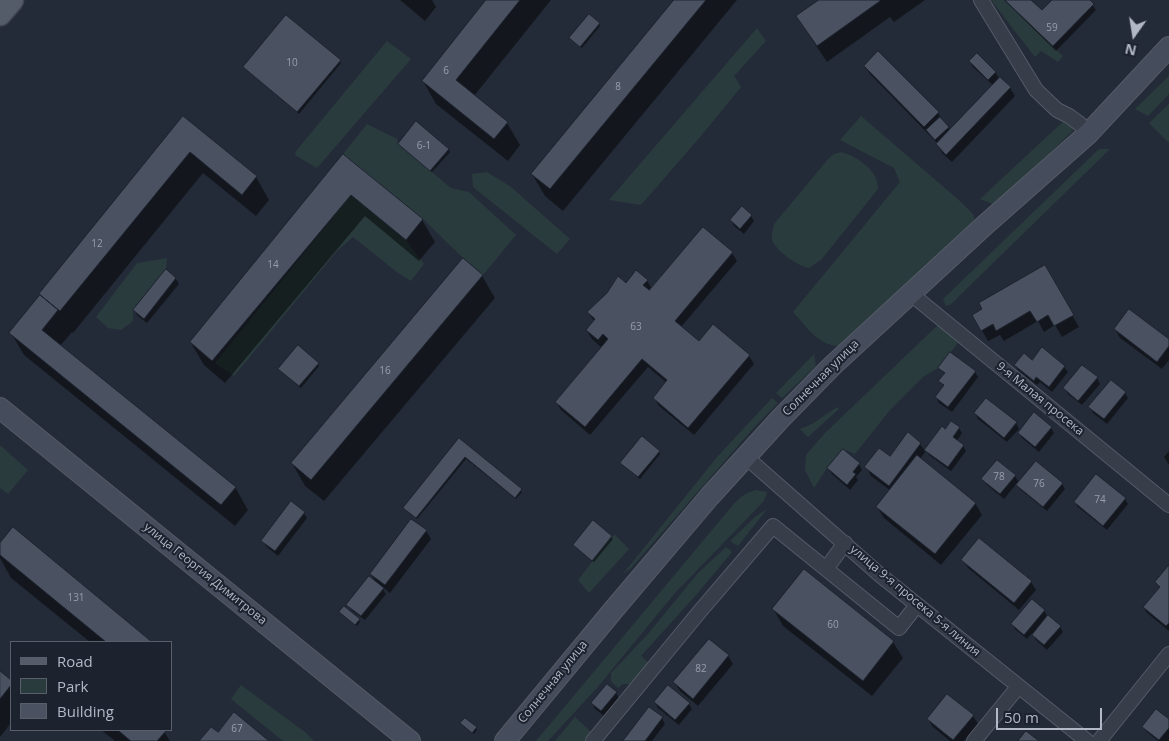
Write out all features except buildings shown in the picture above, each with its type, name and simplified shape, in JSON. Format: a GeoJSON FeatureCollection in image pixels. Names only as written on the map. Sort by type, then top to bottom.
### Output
{"type":"FeatureCollection","features":[{"type":"Feature","properties":{"kind":"main road"},"geometry":{"type":"LineString","coordinates":[[0,14],[12,0]]}},
{"type":"Feature","properties":{"kind":"main road","name":"Солнечная улица"},"geometry":{"type":"LineString","coordinates":[[505,741],[710,496],[832,366],[910,293],[1088,134],[1169,47]]}},
{"type":"Feature","properties":{"kind":"main road","name":"улица Георгия Димитрова"},"geometry":{"type":"LineString","coordinates":[[0,408],[410,741]]}},
{"type":"Feature","properties":{"kind":"street"},"geometry":{"type":"LineString","coordinates":[[982,0],[1036,90],[1057,110],[1080,124],[1088,134]]}},
{"type":"Feature","properties":{"kind":"street","name":"9-я Малая просека"},"geometry":{"type":"LineString","coordinates":[[910,293],[1169,505]]}},
{"type":"Feature","properties":{"kind":"street","name":"улица 9-я просека 5-я линия"},"geometry":{"type":"LineString","coordinates":[[746,456],[880,575],[1087,741]]}},
{"type":"Feature","properties":{"kind":"street"},"geometry":{"type":"LineString","coordinates":[[597,740],[700,610],[772,526],[899,628],[917,605]]}},
{"type":"Feature","properties":{"kind":"street"},"geometry":{"type":"LineString","coordinates":[[826,568],[845,543]]}},
{"type":"Feature","properties":{"kind":"street"},"geometry":{"type":"LineString","coordinates":[[1100,741],[1169,654]]}},
{"type":"Feature","properties":{"kind":"street"},"geometry":{"type":"LineString","coordinates":[[974,741],[1018,687]]}},
{"type":"Feature","properties":{"kind":"green space"},"geometry":{"type":"Polygon","coordinates":[[[991,0],[1005,0],[1063,56],[1058,62],[1041,51],[1035,57],[991,0]]]}},
{"type":"Feature","properties":{"kind":"green space"},"geometry":{"type":"Polygon","coordinates":[[[757,28],[766,41],[734,76],[741,87],[701,136],[641,205],[609,200],[757,28]]]}},
{"type":"Feature","properties":{"kind":"green space"},"geometry":{"type":"Polygon","coordinates":[[[387,41],[411,59],[317,168],[295,155],[296,151],[387,41]]]}},
{"type":"Feature","properties":{"kind":"green space"},"geometry":{"type":"Polygon","coordinates":[[[1169,76],[1169,94],[1148,116],[1135,109],[1169,76]]]}},
{"type":"Feature","properties":{"kind":"green space"},"geometry":{"type":"Polygon","coordinates":[[[1169,104],[1169,143],[1149,123],[1169,104]]]}},
{"type":"Feature","properties":{"kind":"green space"},"geometry":{"type":"Polygon","coordinates":[[[861,116],[960,201],[973,214],[975,221],[838,346],[831,345],[818,338],[793,312],[900,182],[894,168],[840,140],[861,116]]]}},
{"type":"Feature","properties":{"kind":"green space"},"geometry":{"type":"Polygon","coordinates":[[[1069,116],[1080,124],[995,205],[980,199],[1069,116]]]}},
{"type":"Feature","properties":{"kind":"green space"},"geometry":{"type":"Polygon","coordinates":[[[367,124],[397,139],[398,144],[451,188],[469,192],[516,235],[483,275],[423,219],[343,154],[367,124]]]}},
{"type":"Feature","properties":{"kind":"green space"},"geometry":{"type":"Polygon","coordinates":[[[1099,149],[1110,149],[950,305],[946,306],[943,299],[1099,149]]]}},
{"type":"Feature","properties":{"kind":"green space"},"geometry":{"type":"Polygon","coordinates":[[[841,152],[854,157],[871,170],[875,176],[878,189],[821,260],[809,268],[805,267],[789,258],[776,246],[772,237],[773,227],[829,158],[841,152]]]}},
{"type":"Feature","properties":{"kind":"green space"},"geometry":{"type":"Polygon","coordinates":[[[487,172],[511,187],[570,239],[557,254],[473,187],[472,174],[487,172]]]}},
{"type":"Feature","properties":{"kind":"green space"},"geometry":{"type":"Polygon","coordinates":[[[351,195],[406,240],[424,264],[411,281],[353,237],[337,251],[234,376],[215,363],[351,195]]]}},
{"type":"Feature","properties":{"kind":"green space"},"geometry":{"type":"Polygon","coordinates":[[[167,258],[166,269],[133,310],[133,321],[121,330],[108,328],[96,317],[137,263],[167,258]]]}},
{"type":"Feature","properties":{"kind":"green space"},"geometry":{"type":"Polygon","coordinates":[[[939,324],[958,343],[938,368],[923,377],[890,410],[855,454],[843,449],[827,468],[814,488],[805,470],[806,455],[825,433],[939,324]]]}},
{"type":"Feature","properties":{"kind":"green space"},"geometry":{"type":"Polygon","coordinates":[[[814,354],[816,366],[782,398],[776,393],[814,354]]]}},
{"type":"Feature","properties":{"kind":"green space"},"geometry":{"type":"Polygon","coordinates":[[[772,398],[778,403],[759,422],[631,568],[623,574],[717,457],[772,398]]]}},
{"type":"Feature","properties":{"kind":"green space"},"geometry":{"type":"Polygon","coordinates":[[[837,407],[839,409],[808,437],[800,429],[812,424],[837,407]]]}},
{"type":"Feature","properties":{"kind":"green space"},"geometry":{"type":"Polygon","coordinates":[[[0,445],[28,470],[8,494],[0,488],[0,445]]]}},
{"type":"Feature","properties":{"kind":"green space"},"geometry":{"type":"Polygon","coordinates":[[[756,490],[767,492],[764,501],[675,593],[596,689],[548,741],[536,741],[732,506],[749,492],[756,490]]]}},
{"type":"Feature","properties":{"kind":"green space"},"geometry":{"type":"Polygon","coordinates":[[[767,509],[738,546],[730,541],[756,516],[767,509]]]}},
{"type":"Feature","properties":{"kind":"green space"},"geometry":{"type":"Polygon","coordinates":[[[615,535],[629,549],[589,593],[578,580],[612,536],[615,535]]]}},
{"type":"Feature","properties":{"kind":"green space"},"geometry":{"type":"Polygon","coordinates":[[[726,547],[732,552],[641,656],[649,663],[632,684],[623,684],[618,688],[611,681],[611,673],[647,635],[698,573],[726,547]]]}},
{"type":"Feature","properties":{"kind":"green space"},"geometry":{"type":"Polygon","coordinates":[[[241,685],[305,732],[314,741],[283,741],[231,699],[241,685]]]}},
{"type":"Feature","properties":{"kind":"green space"},"geometry":{"type":"Polygon","coordinates":[[[575,717],[592,733],[585,741],[555,741],[575,717]]]}}]}
